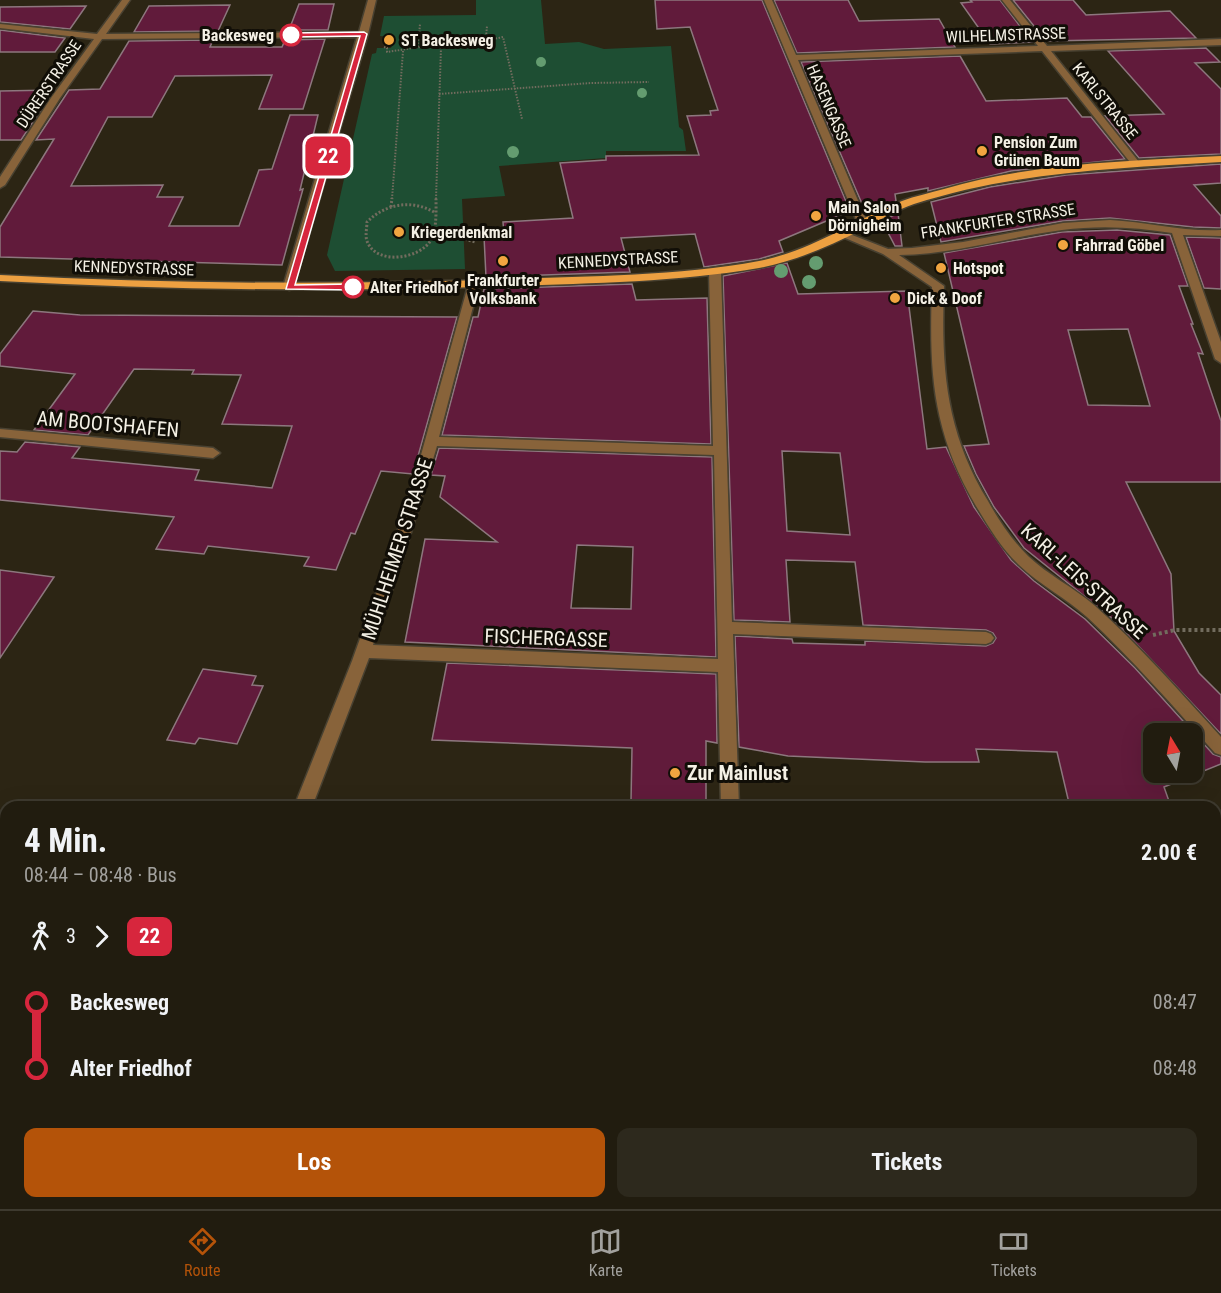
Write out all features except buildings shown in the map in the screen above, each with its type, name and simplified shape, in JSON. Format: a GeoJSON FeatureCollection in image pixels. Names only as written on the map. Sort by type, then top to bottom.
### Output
{"type":"FeatureCollection","features":[{"type":"Feature","properties":{"kind":"main road","name":"KENNEDYSTRASSE"},"geometry":{"type":"LineString","coordinates":[[0,278],[142,286],[289,287],[473,284],[715,271],[779,260],[820,247],[906,203],[982,181],[1056,170],[1221,159]]}},
{"type":"Feature","properties":{"kind":"street","name":"DÜRERSTRASSE"},"geometry":{"type":"LineString","coordinates":[[0,185],[98,37],[126,0]]}},
{"type":"Feature","properties":{"kind":"street"},"geometry":{"type":"LineString","coordinates":[[289,287],[372,0]]}},
{"type":"Feature","properties":{"kind":"street","name":"HASENGASSE"},"geometry":{"type":"LineString","coordinates":[[768,0],[863,224]]}},
{"type":"Feature","properties":{"kind":"street","name":"KARLSTRASSE"},"geometry":{"type":"LineString","coordinates":[[1006,0],[1136,164]]}},
{"type":"Feature","properties":{"kind":"street"},"geometry":{"type":"LineString","coordinates":[[0,26],[98,37],[364,34]]}},
{"type":"Feature","properties":{"kind":"street","name":"WILHELMSTRASSE"},"geometry":{"type":"LineString","coordinates":[[793,58],[1221,42]]}},
{"type":"Feature","properties":{"kind":"street","name":"FRANKFURTER STRASSE"},"geometry":{"type":"LineString","coordinates":[[887,252],[935,249],[1035,230],[1090,224],[1135,225],[1177,232],[1221,233]]}},
{"type":"Feature","properties":{"kind":"street"},"geometry":{"type":"LineString","coordinates":[[1177,232],[1221,359]]}},
{"type":"Feature","properties":{"kind":"street","name":"KARL-LEIS-STRASSE"},"geometry":{"type":"LineString","coordinates":[[843,235],[887,252],[938,286],[936,337],[940,405],[949,439],[963,473],[994,522],[1029,566],[1087,608],[1124,643],[1221,748]]}},
{"type":"Feature","properties":{"kind":"street"},"geometry":{"type":"LineString","coordinates":[[715,271],[730,801]]}},
{"type":"Feature","properties":{"kind":"street","name":"MÜHLHEIMER STRASSE"},"geometry":{"type":"LineString","coordinates":[[305,801],[363,651],[410,515],[433,441],[473,284]]}},
{"type":"Feature","properties":{"kind":"street","name":"AM BOOTSHAFEN"},"geometry":{"type":"LineString","coordinates":[[0,433],[213,453]]}},
{"type":"Feature","properties":{"kind":"street"},"geometry":{"type":"LineString","coordinates":[[433,441],[720,452]]}},
{"type":"Feature","properties":{"kind":"street"},"geometry":{"type":"LineString","coordinates":[[725,628],[986,638]]}},
{"type":"Feature","properties":{"kind":"street","name":"FISCHERGASSE"},"geometry":{"type":"LineString","coordinates":[[363,651],[726,666]]}},
{"type":"Feature","properties":{"kind":"path"},"geometry":{"type":"LineString","coordinates":[[418,47],[420,24]]}},
{"type":"Feature","properties":{"kind":"path"},"geometry":{"type":"LineString","coordinates":[[486,37],[487,26]]}},
{"type":"Feature","properties":{"kind":"path"},"geometry":{"type":"LineString","coordinates":[[387,48],[387,52],[418,47],[441,48],[472,44],[486,37],[503,37],[522,119]]}},
{"type":"Feature","properties":{"kind":"path"},"geometry":{"type":"LineString","coordinates":[[434,212],[420,206],[391,207],[373,214],[365,227],[367,241],[377,253],[389,257],[411,255],[427,246],[434,231],[441,48]]}},
{"type":"Feature","properties":{"kind":"path"},"geometry":{"type":"LineString","coordinates":[[391,207],[403,51]]}},
{"type":"Feature","properties":{"kind":"path"},"geometry":{"type":"LineString","coordinates":[[439,94],[591,83],[649,82]]}},
{"type":"Feature","properties":{"kind":"path"},"geometry":{"type":"LineString","coordinates":[[434,231],[475,242]]}},
{"type":"Feature","properties":{"kind":"path"},"geometry":{"type":"LineString","coordinates":[[1165,632],[1221,630]]}},
{"type":"Feature","properties":{"kind":"green space","name":"Alter Friedhof"},"geometry":{"type":"Polygon","coordinates":[[[476,0],[541,0],[545,44],[579,42],[604,49],[671,46],[679,127],[683,130],[686,151],[606,151],[606,158],[499,166],[505,196],[462,199],[465,269],[335,271],[327,255],[372,54],[376,53],[377,48],[391,48],[394,37],[380,36],[384,16],[476,15],[476,0]]]}},
{"type":"Feature","properties":{"kind":"bus line","name":"22"},"geometry":{"type":"LineString","coordinates":[[291,35],[364,34],[289,287],[353,287]]}},
{"type":"Feature","properties":{"kind":"place","name":"Backesweg"},"geometry":{"type":"Point","coordinates":[291,35]}},
{"type":"Feature","properties":{"kind":"place","name":"ST Backesweg"},"geometry":{"type":"Point","coordinates":[389,40]}},
{"type":"Feature","properties":{"kind":"place","name":"Pension Zum Grünen Baum"},"geometry":{"type":"Point","coordinates":[982,151]}},
{"type":"Feature","properties":{"kind":"place","name":"Main Salon Dörnigheim"},"geometry":{"type":"Point","coordinates":[816,216]}},
{"type":"Feature","properties":{"kind":"place","name":"Kriegerdenkmal"},"geometry":{"type":"Point","coordinates":[399,232]}},
{"type":"Feature","properties":{"kind":"place","name":"Fahrrad Göbel"},"geometry":{"type":"Point","coordinates":[1063,245]}},
{"type":"Feature","properties":{"kind":"place","name":"Frankfurter Volksbank"},"geometry":{"type":"Point","coordinates":[503,261]}},
{"type":"Feature","properties":{"kind":"place","name":"Hotspot"},"geometry":{"type":"Point","coordinates":[941,268]}},
{"type":"Feature","properties":{"kind":"place","name":"Alter Friedhof"},"geometry":{"type":"Point","coordinates":[353,287]}},
{"type":"Feature","properties":{"kind":"place","name":"Dick & Doof"},"geometry":{"type":"Point","coordinates":[895,298]}},
{"type":"Feature","properties":{"kind":"place","name":"Zur Mainlust"},"geometry":{"type":"Point","coordinates":[675,773]}}]}
